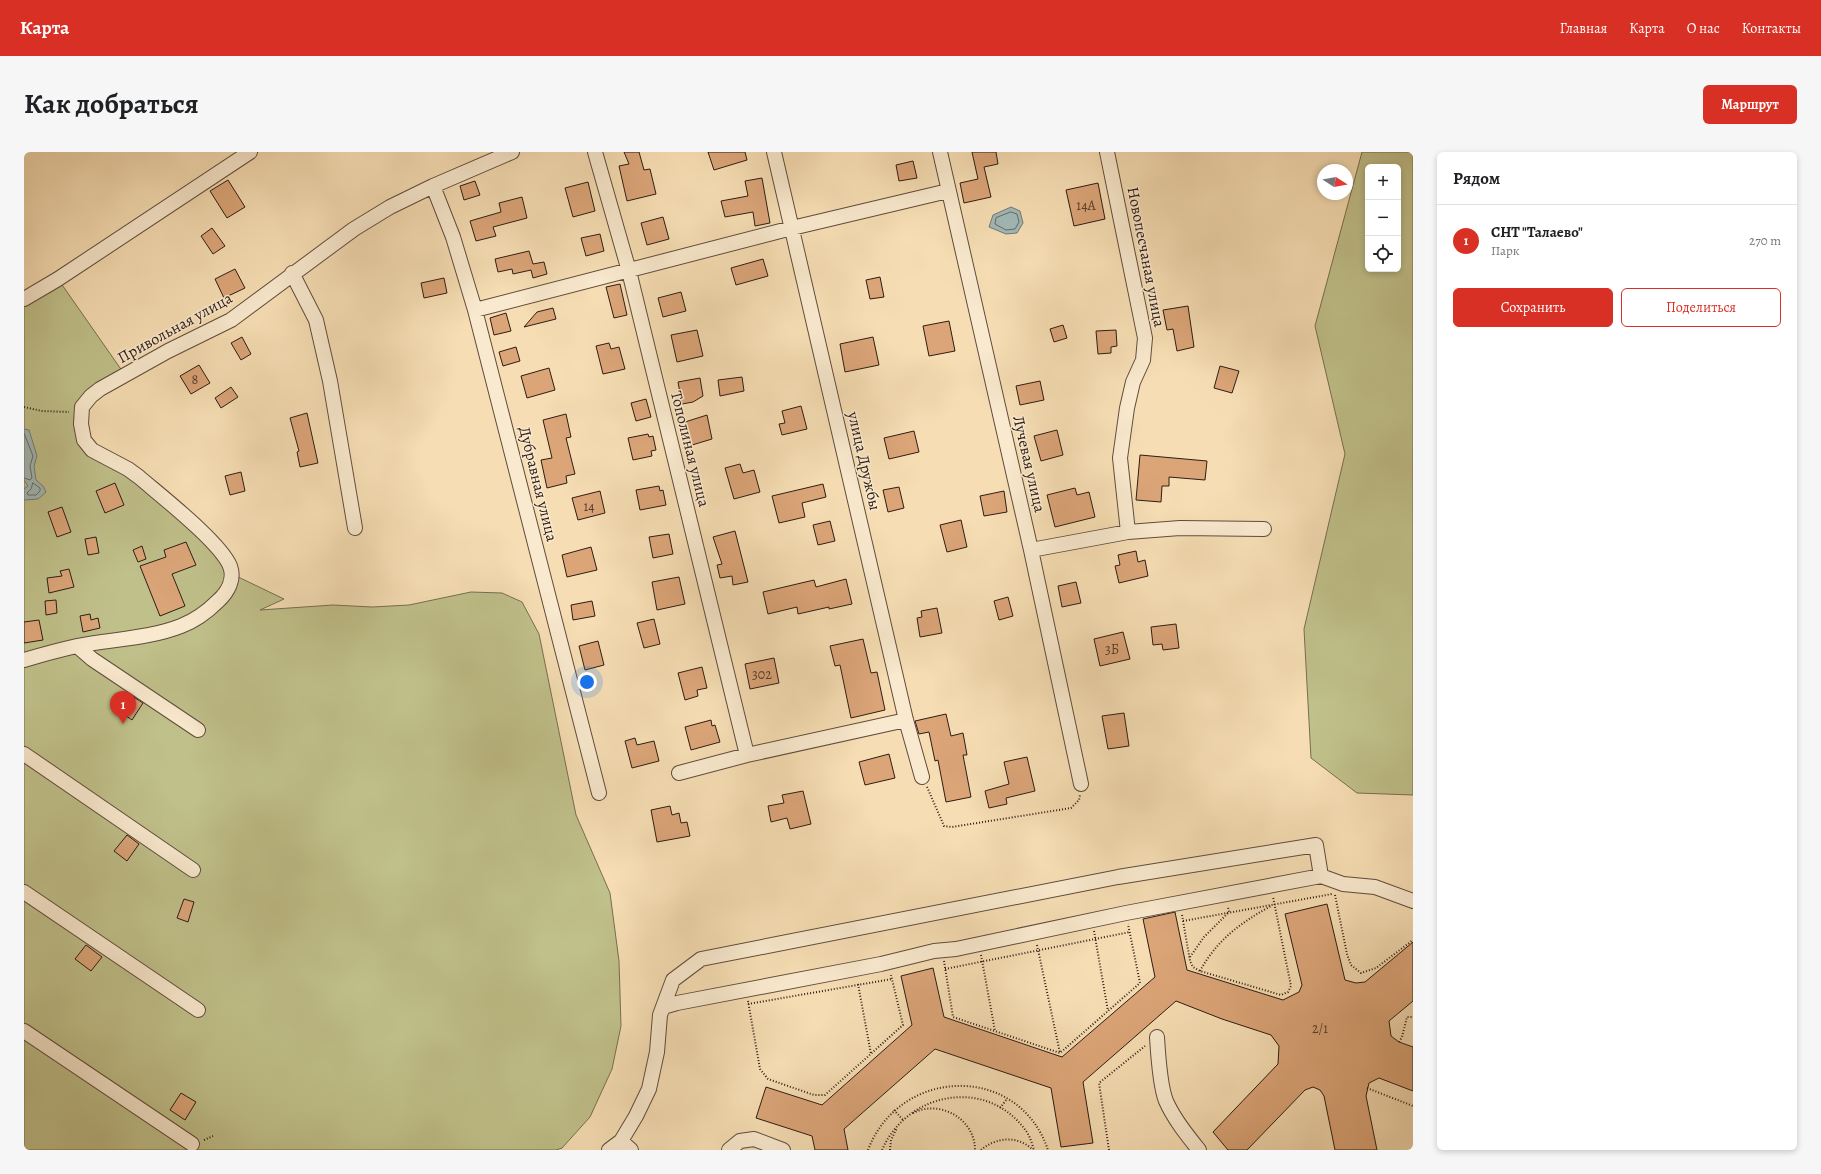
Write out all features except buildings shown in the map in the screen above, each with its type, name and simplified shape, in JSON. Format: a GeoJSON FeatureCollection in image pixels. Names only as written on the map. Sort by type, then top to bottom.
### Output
{"type":"FeatureCollection","features":[{"type":"Feature","properties":{"kind":"street"},"geometry":{"type":"LineString","coordinates":[[24,299],[58,279],[250,152]]}},
{"type":"Feature","properties":{"kind":"street","name":"Привольная улица"},"geometry":{"type":"LineString","coordinates":[[82,411],[82,407],[90,396],[100,389],[231,320],[354,228],[390,207],[433,186],[512,152]]}},
{"type":"Feature","properties":{"kind":"street","name":"Тополиная улица"},"geometry":{"type":"LineString","coordinates":[[595,152],[629,270],[747,755]]}},
{"type":"Feature","properties":{"kind":"street","name":"улица Дружбы"},"geometry":{"type":"LineString","coordinates":[[774,152],[906,720],[922,778]]}},
{"type":"Feature","properties":{"kind":"street","name":"Лучевая улица"},"geometry":{"type":"LineString","coordinates":[[940,152],[1031,550],[1081,784]]}},
{"type":"Feature","properties":{"kind":"street","name":"Новопесчаная улица"},"geometry":{"type":"LineString","coordinates":[[1107,152],[1145,338],[1143,360],[1133,382],[1127,408],[1120,458],[1128,532]]}},
{"type":"Feature","properties":{"kind":"street","name":"Дубравная улица"},"geometry":{"type":"LineString","coordinates":[[433,186],[453,237],[475,310],[599,793]]}},
{"type":"Feature","properties":{"kind":"street"},"geometry":{"type":"LineString","coordinates":[[475,310],[792,228],[948,191]]}},
{"type":"Feature","properties":{"kind":"street"},"geometry":{"type":"LineString","coordinates":[[292,273],[316,320],[330,381],[355,528]]}},
{"type":"Feature","properties":{"kind":"street"},"geometry":{"type":"LineString","coordinates":[[24,660],[77,646],[158,633],[182,626],[209,610],[226,594],[232,574],[229,565],[211,540],[128,469],[92,450],[84,440],[81,424],[82,411]]}},
{"type":"Feature","properties":{"kind":"street"},"geometry":{"type":"LineString","coordinates":[[1031,550],[1128,532],[1180,528],[1264,530]]}},
{"type":"Feature","properties":{"kind":"street"},"geometry":{"type":"LineString","coordinates":[[77,646],[92,659],[198,730]]}},
{"type":"Feature","properties":{"kind":"street"},"geometry":{"type":"LineString","coordinates":[[679,773],[747,755],[906,720]]}},
{"type":"Feature","properties":{"kind":"street"},"geometry":{"type":"LineString","coordinates":[[24,754],[193,870]]}},
{"type":"Feature","properties":{"kind":"street"},"geometry":{"type":"LineString","coordinates":[[609,1150],[626,1145],[649,1089],[657,1052],[660,1015],[673,980],[701,959],[1118,877],[1316,845],[1321,876]]}},
{"type":"Feature","properties":{"kind":"street"},"geometry":{"type":"LineString","coordinates":[[663,1007],[677,1002],[855,969],[1180,902],[1321,876],[1343,884],[1375,887],[1413,901]]}},
{"type":"Feature","properties":{"kind":"street"},"geometry":{"type":"LineString","coordinates":[[24,892],[198,1010]]}},
{"type":"Feature","properties":{"kind":"street"},"geometry":{"type":"LineString","coordinates":[[24,1031],[192,1144]]}},
{"type":"Feature","properties":{"kind":"street"},"geometry":{"type":"LineString","coordinates":[[1157,1036],[1159,1063],[1166,1100],[1183,1130],[1199,1150]]}},
{"type":"Feature","properties":{"kind":"street"},"geometry":{"type":"LineString","coordinates":[[729,1150],[740,1141],[754,1139],[783,1150]]}},
{"type":"Feature","properties":{"kind":"path"},"geometry":{"type":"LineString","coordinates":[[24,408],[59,413],[82,411]]}},
{"type":"Feature","properties":{"kind":"path"},"geometry":{"type":"LineString","coordinates":[[922,778],[944,826],[952,827],[1071,808],[1079,800],[1081,784]]}},
{"type":"Feature","properties":{"kind":"path"},"geometry":{"type":"LineString","coordinates":[[1180,902],[1189,958],[1193,967],[1200,971],[1280,995],[1288,992],[1292,986],[1270,886]]}},
{"type":"Feature","properties":{"kind":"path"},"geometry":{"type":"LineString","coordinates":[[1335,893],[1347,954],[1351,965],[1361,973],[1376,968],[1413,940]]}},
{"type":"Feature","properties":{"kind":"path"},"geometry":{"type":"LineString","coordinates":[[1183,921],[1340,893]]}},
{"type":"Feature","properties":{"kind":"path"},"geometry":{"type":"LineString","coordinates":[[1200,971],[1207,958],[1235,928],[1274,904]]}},
{"type":"Feature","properties":{"kind":"path"},"geometry":{"type":"LineString","coordinates":[[1189,958],[1204,937],[1229,912]]}},
{"type":"Feature","properties":{"kind":"path"},"geometry":{"type":"LineString","coordinates":[[1060,1053],[1140,983],[1126,913]]}},
{"type":"Feature","properties":{"kind":"path"},"geometry":{"type":"LineString","coordinates":[[1092,920],[1108,1010]]}},
{"type":"Feature","properties":{"kind":"path"},"geometry":{"type":"LineString","coordinates":[[945,969],[1130,932]]}},
{"type":"Feature","properties":{"kind":"path"},"geometry":{"type":"LineString","coordinates":[[1034,933],[1060,1053]]}},
{"type":"Feature","properties":{"kind":"path"},"geometry":{"type":"LineString","coordinates":[[980,944],[995,1031]]}},
{"type":"Feature","properties":{"kind":"path"},"geometry":{"type":"LineString","coordinates":[[942,950],[953,1017],[1060,1053]]}},
{"type":"Feature","properties":{"kind":"path"},"geometry":{"type":"LineString","coordinates":[[746,989],[760,1069],[768,1079],[814,1095],[825,1095],[903,1024],[888,962]]}},
{"type":"Feature","properties":{"kind":"path"},"geometry":{"type":"LineString","coordinates":[[855,969],[871,1054]]}},
{"type":"Feature","properties":{"kind":"path"},"geometry":{"type":"LineString","coordinates":[[748,1004],[892,979]]}},
{"type":"Feature","properties":{"kind":"path"},"geometry":{"type":"LineString","coordinates":[[1399,1042],[1402,1037],[1407,1017],[1413,1017]]}},
{"type":"Feature","properties":{"kind":"path"},"geometry":{"type":"LineString","coordinates":[[1108,1150],[1099,1083],[1157,1036]]}},
{"type":"Feature","properties":{"kind":"path"},"geometry":{"type":"LineString","coordinates":[[868,1150],[878,1130],[894,1110],[919,1094],[948,1086],[964,1086],[979,1088],[1007,1099],[1022,1110],[1034,1124],[1048,1150]]}},
{"type":"Feature","properties":{"kind":"path"},"geometry":{"type":"LineString","coordinates":[[1367,1088],[1413,1106]]}},
{"type":"Feature","properties":{"kind":"path"},"geometry":{"type":"LineString","coordinates":[[882,1150],[891,1132],[917,1108],[928,1103],[954,1097],[982,1100],[1000,1108],[1018,1121],[1026,1131],[1034,1150]]}},
{"type":"Feature","properties":{"kind":"path"},"geometry":{"type":"LineString","coordinates":[[1000,1108],[1007,1099]]}},
{"type":"Feature","properties":{"kind":"path"},"geometry":{"type":"LineString","coordinates":[[908,1116],[917,1111],[936,1108],[955,1114],[969,1128],[973,1137],[975,1150]]}},
{"type":"Feature","properties":{"kind":"path"},"geometry":{"type":"LineString","coordinates":[[894,1110],[903,1120]]}},
{"type":"Feature","properties":{"kind":"path"},"geometry":{"type":"LineString","coordinates":[[890,1150],[892,1140],[898,1126]]}},
{"type":"Feature","properties":{"kind":"path"},"geometry":{"type":"LineString","coordinates":[[981,1150],[993,1142],[1008,1139],[1023,1143],[1034,1150]]}},
{"type":"Feature","properties":{"kind":"green space"},"geometry":{"type":"Polygon","coordinates":[[[1362,152],[1413,152],[1413,795],[1357,793],[1311,758],[1304,629],[1345,454],[1315,326],[1349,200],[1353,200],[1353,185],[1362,152]]]}},
{"type":"Feature","properties":{"kind":"green space"},"geometry":{"type":"Polygon","coordinates":[[[58,279],[125,375],[100,389],[81,424],[100,455],[211,541],[232,574],[284,599],[260,610],[333,605],[372,607],[409,605],[471,592],[502,593],[522,602],[539,634],[576,815],[610,893],[619,961],[621,1026],[612,1069],[590,1117],[562,1148],[556,1150],[24,1150],[24,299],[58,279]]]}},
{"type":"Feature","properties":{"kind":"water"},"geometry":{"type":"Polygon","coordinates":[[[1011,207],[1020,211],[1023,223],[1017,233],[1006,234],[989,227],[993,215],[1011,207]]]}},
{"type":"Feature","properties":{"kind":"water"},"geometry":{"type":"Polygon","coordinates":[[[24,429],[29,430],[37,456],[34,466],[36,480],[43,486],[46,492],[38,499],[24,500],[24,489],[28,486],[24,480],[24,429]]]}},
{"type":"Feature","properties":{"kind":"place","name":"СНТ \"Талаево\""},"geometry":{"type":"Point","coordinates":[123,724]}}]}
